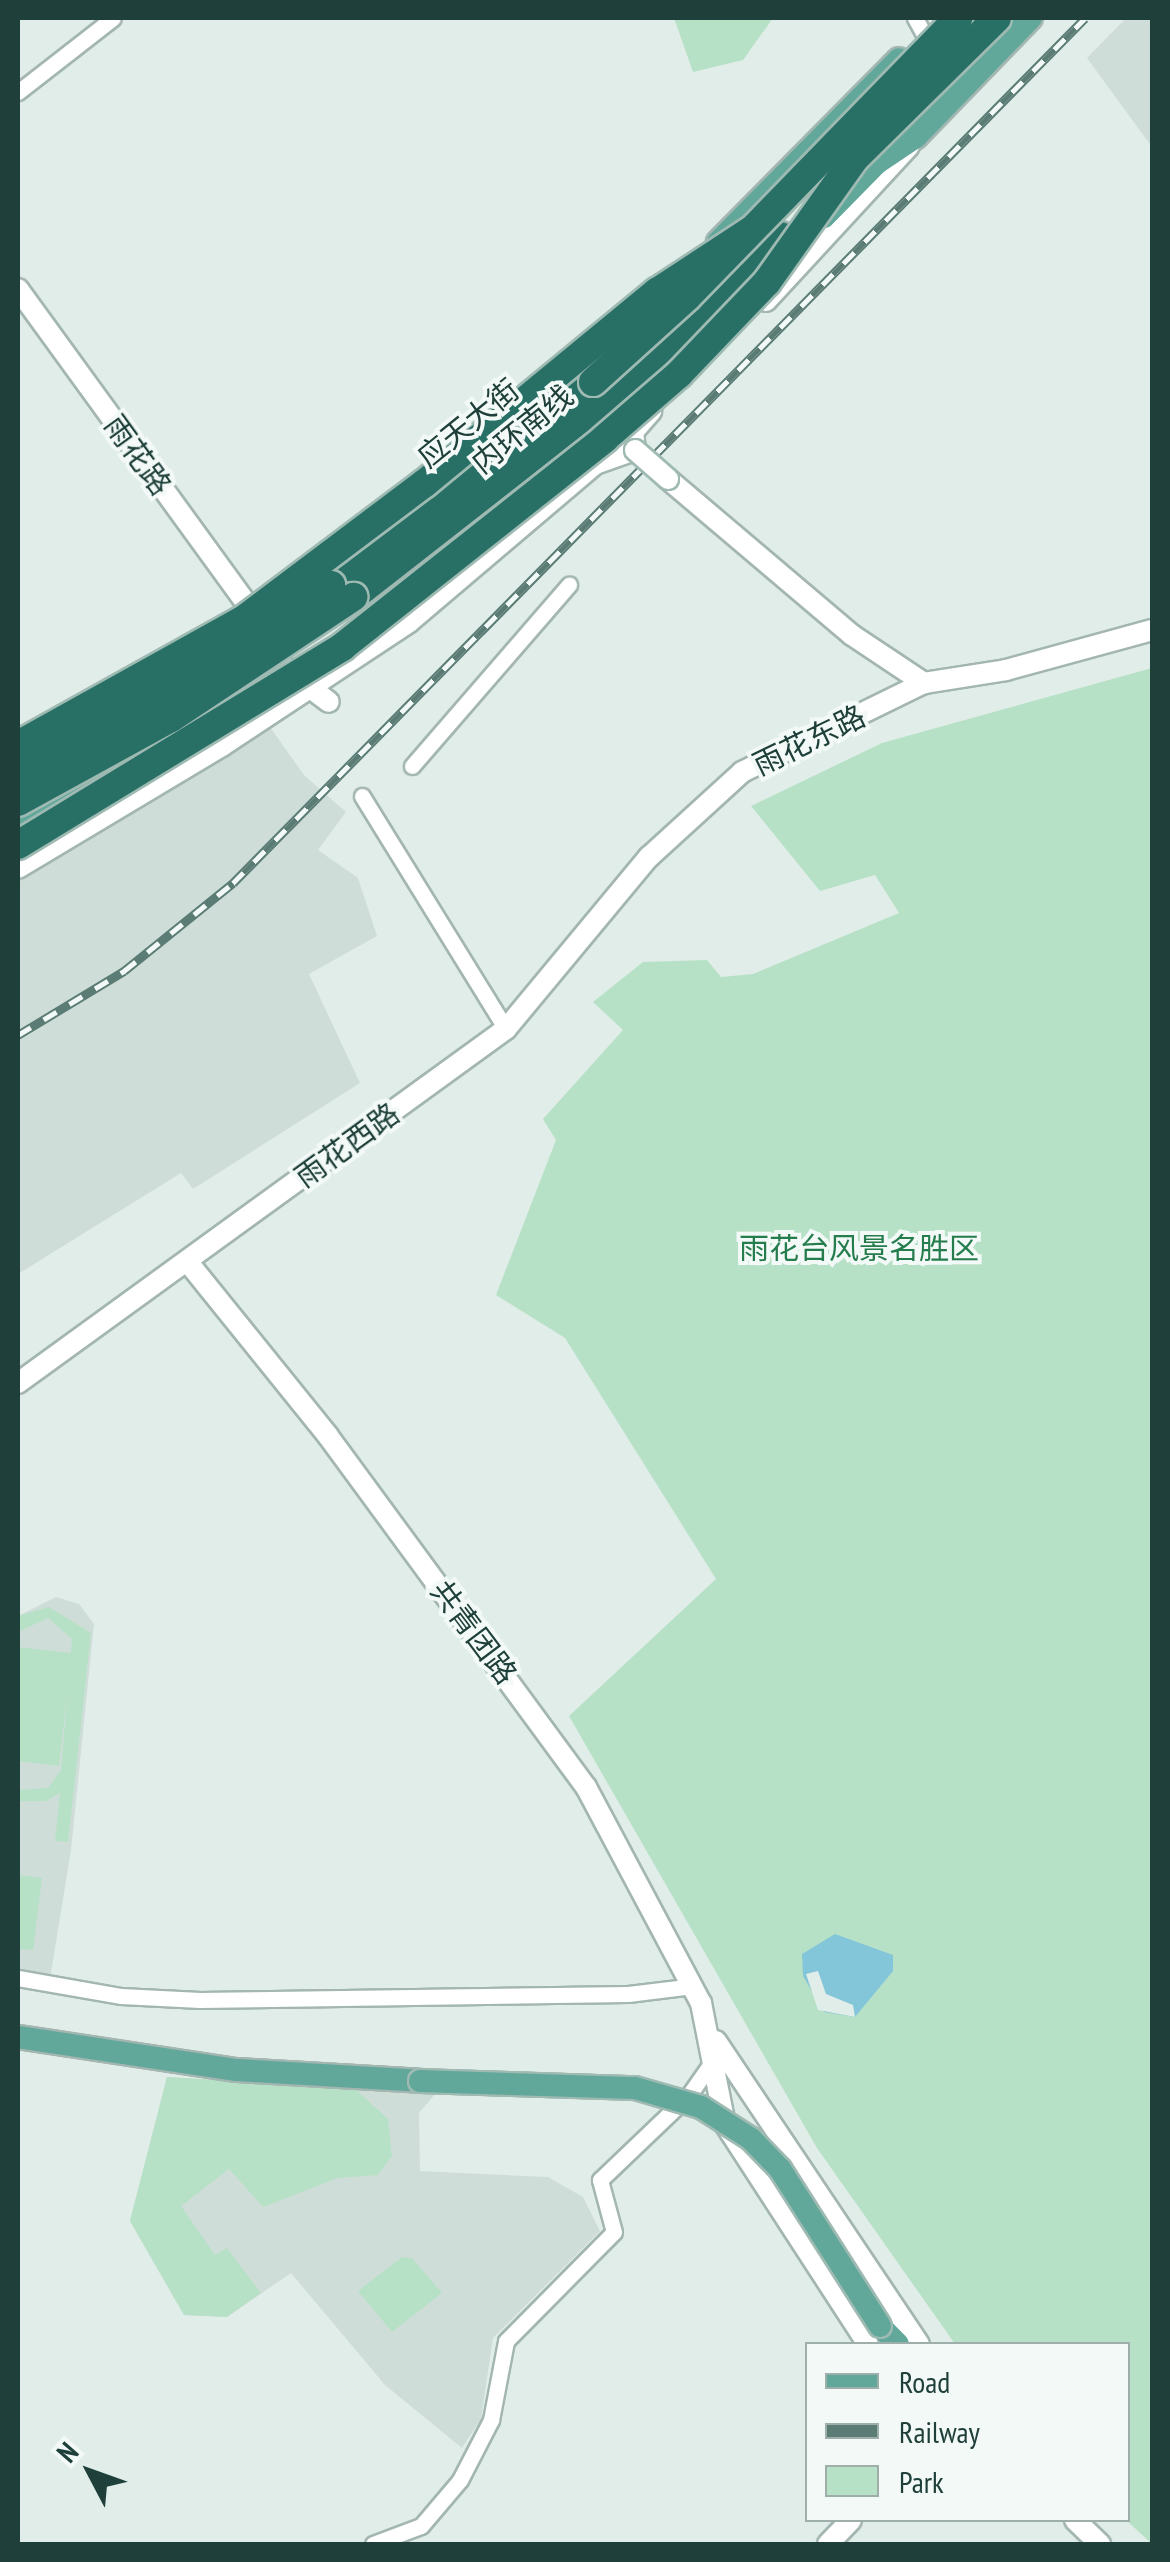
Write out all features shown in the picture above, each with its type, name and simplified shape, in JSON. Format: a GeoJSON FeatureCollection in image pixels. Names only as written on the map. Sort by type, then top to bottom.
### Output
{"type":"FeatureCollection","features":[{"type":"Feature","properties":{"kind":"highway","name":"内环南线"},"geometry":{"type":"LineString","coordinates":[[18,775],[202,672],[332,585],[593,382],[750,231],[958,18]]}},
{"type":"Feature","properties":{"kind":"highway","name":"内环南线"},"geometry":{"type":"LineString","coordinates":[[18,802],[267,659],[451,527],[652,363],[997,18]]}},
{"type":"Feature","properties":{"kind":"highway"},"geometry":{"type":"LineString","coordinates":[[18,845],[342,647],[604,439],[680,374],[767,282],[854,158]]}},
{"type":"Feature","properties":{"kind":"highway"},"geometry":{"type":"LineString","coordinates":[[18,745],[242,620],[439,472],[656,292],[750,231]]}},
{"type":"Feature","properties":{"kind":"main road"},"geometry":{"type":"LineString","coordinates":[[18,824],[341,632],[604,422],[878,163],[916,137],[1030,18]]}},
{"type":"Feature","properties":{"kind":"main road"},"geometry":{"type":"LineString","coordinates":[[927,23],[972,79]]}},
{"type":"Feature","properties":{"kind":"main road","name":"应天大街"},"geometry":{"type":"LineString","coordinates":[[18,758],[259,621],[439,488],[650,312],[927,23]]}},
{"type":"Feature","properties":{"kind":"main road"},"geometry":{"type":"LineString","coordinates":[[18,2037],[314,2078],[635,2088],[701,2107],[751,2139],[780,2169],[874,2335]]}},
{"type":"Feature","properties":{"kind":"street"},"geometry":{"type":"LineString","coordinates":[[18,92],[113,18]]}},
{"type":"Feature","properties":{"kind":"street"},"geometry":{"type":"LineString","coordinates":[[916,137],[759,309],[633,432],[635,450],[668,480],[852,635],[924,683]]}},
{"type":"Feature","properties":{"kind":"street","name":"雨花路"},"geometry":{"type":"LineString","coordinates":[[18,289],[259,621],[284,668]]}},
{"type":"Feature","properties":{"kind":"street"},"geometry":{"type":"LineString","coordinates":[[18,868],[311,688],[469,575],[595,464],[635,450]]}},
{"type":"Feature","properties":{"kind":"street"},"geometry":{"type":"LineString","coordinates":[[412,766],[569,585]]}},
{"type":"Feature","properties":{"kind":"street","name":"雨花东路"},"geometry":{"type":"LineString","coordinates":[[506,1029],[649,856],[742,772],[924,683],[1006,670],[1152,630]]}},
{"type":"Feature","properties":{"kind":"street"},"geometry":{"type":"LineString","coordinates":[[284,668],[328,702]]}},
{"type":"Feature","properties":{"kind":"street"},"geometry":{"type":"LineString","coordinates":[[362,796],[506,1029]]}},
{"type":"Feature","properties":{"kind":"street","name":"雨花西路"},"geometry":{"type":"LineString","coordinates":[[18,1383],[506,1029]]}},
{"type":"Feature","properties":{"kind":"street","name":"雨花西路"},"geometry":{"type":"LineString","coordinates":[[18,1396],[187,1261]]}},
{"type":"Feature","properties":{"kind":"street","name":"共青团路"},"geometry":{"type":"LineString","coordinates":[[187,1261],[328,1436],[550,1734],[616,1837],[693,1986],[712,2035],[726,2124],[874,2335]]}},
{"type":"Feature","properties":{"kind":"street"},"geometry":{"type":"LineString","coordinates":[[18,1978],[121,1996],[200,2000],[628,1994],[693,1986]]}},
{"type":"Feature","properties":{"kind":"street","name":"共青团路"},"geometry":{"type":"LineString","coordinates":[[712,2035],[918,2342]]}},
{"type":"Feature","properties":{"kind":"street"},"geometry":{"type":"LineString","coordinates":[[373,2544],[421,2526],[460,2480],[492,2420],[506,2341],[614,2232],[600,2180],[690,2095],[716,2057]]}},
{"type":"Feature","properties":{"kind":"street"},"geometry":{"type":"LineString","coordinates":[[828,2544],[849,2522]]}},
{"type":"Feature","properties":{"kind":"street"},"geometry":{"type":"LineString","coordinates":[[1076,2522],[1100,2544]]}},
{"type":"Feature","properties":{"kind":"shaded area"},"geometry":{"type":"Polygon","coordinates":[[[1126,18],[1152,18],[1152,147],[1087,58],[1126,18]]]}},
{"type":"Feature","properties":{"kind":"shaded area"},"geometry":{"type":"Polygon","coordinates":[[[270,727],[304,775],[346,812],[318,850],[358,878],[377,936],[309,974],[360,1083],[193,1189],[181,1173],[18,1274],[18,882],[270,727]]]}},
{"type":"Feature","properties":{"kind":"shaded area"},"geometry":{"type":"Polygon","coordinates":[[[56,1597],[79,1604],[94,1624],[71,1850],[49,1985],[18,1977],[18,1616],[56,1597]]]}},
{"type":"Feature","properties":{"kind":"shaded area"},"geometry":{"type":"Polygon","coordinates":[[[167,2077],[436,2093],[419,2113],[420,2171],[548,2177],[583,2197],[600,2231],[493,2338],[481,2419],[462,2448],[385,2385],[291,2273],[227,2317],[184,2315],[130,2221],[167,2077]]]}},
{"type":"Feature","properties":{"kind":"green space"},"geometry":{"type":"Polygon","coordinates":[[[674,18],[773,18],[743,60],[693,72],[674,18]]]}},
{"type":"Feature","properties":{"kind":"green space","name":"雨花台风景名胜区"},"geometry":{"type":"Polygon","coordinates":[[[1152,668],[1152,2544],[1128,2522],[1130,2342],[954,2342],[817,2148],[569,1716],[716,1579],[565,1338],[496,1295],[556,1140],[543,1119],[623,1030],[593,1002],[643,962],[707,960],[721,977],[753,974],[899,913],[875,875],[820,891],[751,806],[882,743],[1152,668]]]}},
{"type":"Feature","properties":{"kind":"green space"},"geometry":{"type":"Polygon","coordinates":[[[49,1607],[91,1633],[68,1842],[55,1841],[60,1793],[46,1801],[18,1801],[18,1790],[48,1788],[61,1770],[72,1639],[48,1618],[18,1632],[18,1616],[49,1607]]]}},
{"type":"Feature","properties":{"kind":"green space"},"geometry":{"type":"Polygon","coordinates":[[[18,1647],[72,1653],[59,1766],[18,1761],[18,1647]]]}},
{"type":"Feature","properties":{"kind":"green space"},"geometry":{"type":"Polygon","coordinates":[[[18,1875],[42,1878],[33,1950],[18,1949],[18,1875]]]}},
{"type":"Feature","properties":{"kind":"green space"},"geometry":{"type":"Polygon","coordinates":[[[167,2077],[354,2088],[388,2119],[392,2156],[378,2175],[338,2178],[263,2207],[229,2169],[181,2206],[215,2255],[227,2248],[261,2293],[227,2317],[184,2315],[130,2221],[167,2077]]]}},
{"type":"Feature","properties":{"kind":"green space"},"geometry":{"type":"Polygon","coordinates":[[[402,2257],[412,2258],[442,2293],[392,2332],[358,2291],[402,2257]]]}},
{"type":"Feature","properties":{"kind":"water"},"geometry":{"type":"Polygon","coordinates":[[[835,1934],[893,1955],[893,1971],[855,2017],[824,2012],[803,1976],[802,1954],[835,1934]]]}},
{"type":"Feature","properties":{"kind":"pier"},"geometry":{"type":"Polygon","coordinates":[[[818,1971],[826,1994],[853,2005],[855,2017],[818,2010],[806,1974],[818,1971]]]}},
{"type":"Feature","properties":{"kind":"railway"},"geometry":{"type":"LineString","coordinates":[[18,1035],[124,971],[233,883],[1085,18]]}}]}
